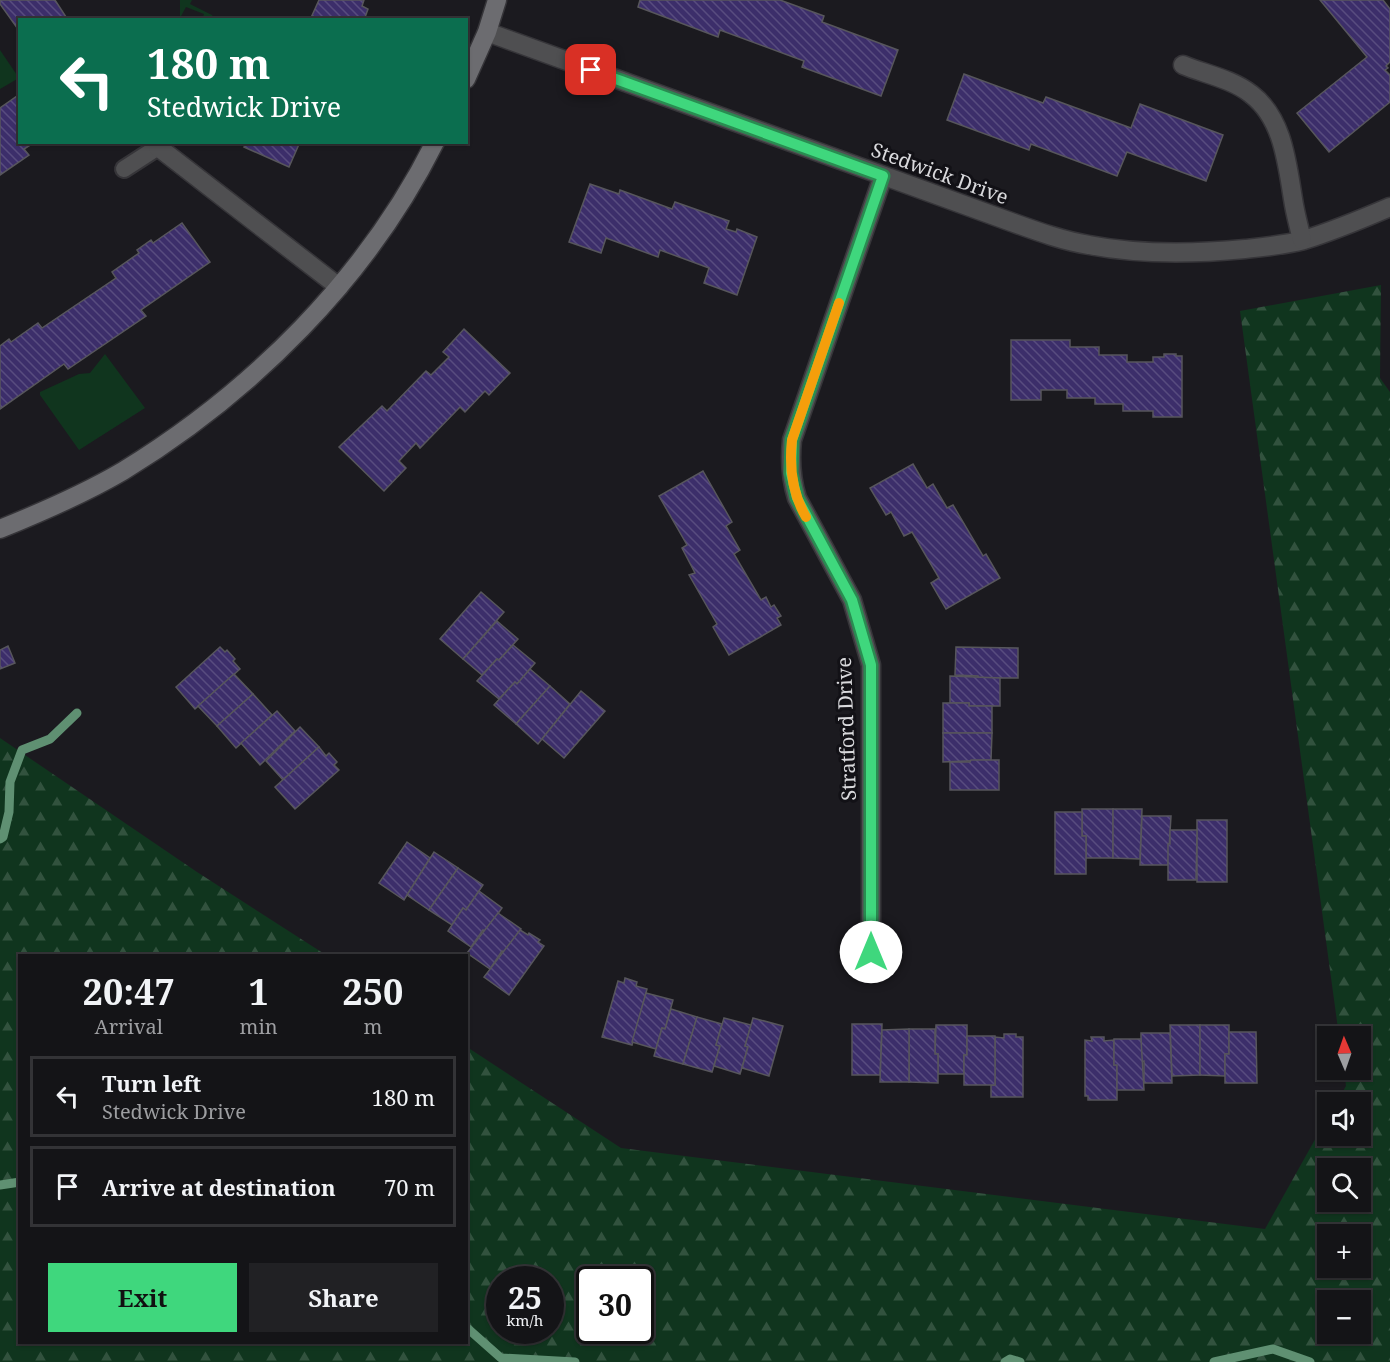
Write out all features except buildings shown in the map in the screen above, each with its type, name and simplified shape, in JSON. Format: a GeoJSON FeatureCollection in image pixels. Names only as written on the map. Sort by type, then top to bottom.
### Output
{"type":"FeatureCollection","features":[{"type":"Feature","properties":{"kind":"street"},"geometry":{"type":"LineString","coordinates":[[468,75],[487,32],[497,0]]}},
{"type":"Feature","properties":{"kind":"street","name":"Stedwick Drive"},"geometry":{"type":"LineString","coordinates":[[487,32],[1055,237],[1120,251],[1188,254],[1263,247],[1302,240],[1390,207]]}},
{"type":"Feature","properties":{"kind":"street"},"geometry":{"type":"LineString","coordinates":[[1183,65],[1235,84],[1250,93],[1262,105],[1277,129],[1284,148],[1302,240]]}},
{"type":"Feature","properties":{"kind":"street"},"geometry":{"type":"LineString","coordinates":[[159,144],[339,287]]}},
{"type":"Feature","properties":{"kind":"street"},"geometry":{"type":"LineString","coordinates":[[0,530],[121,472],[160,447],[249,379],[339,287],[397,208],[434,144]]}},
{"type":"Feature","properties":{"kind":"street","name":"Stratford Drive"},"geometry":{"type":"LineString","coordinates":[[871,952],[871,665],[852,600],[797,498],[791,473],[791,452],[792,440],[883,176]]}},
{"type":"Feature","properties":{"kind":"lane"},"geometry":{"type":"LineString","coordinates":[[124,169],[159,144]]}},
{"type":"Feature","properties":{"kind":"green space"},"geometry":{"type":"Polygon","coordinates":[[[180,0],[192,0],[190,4],[212,15],[214,18],[202,18],[204,14],[186,7],[180,18],[180,0]]]}},
{"type":"Feature","properties":{"kind":"green space"},"geometry":{"type":"Polygon","coordinates":[[[0,50],[18,79],[0,89],[0,50]]]}},
{"type":"Feature","properties":{"kind":"green space"},"geometry":{"type":"Polygon","coordinates":[[[1381,285],[1380,378],[1390,392],[1390,1362],[0,1362],[0,738],[197,872],[324,954],[18,954],[18,1344],[468,1344],[468,1048],[621,1148],[1265,1229],[1317,1136],[1317,1146],[1371,1146],[1371,1092],[1343,1092],[1346,1086],[1345,1080],[1371,1080],[1371,1026],[1338,1026],[1240,311],[1381,285]]]}},
{"type":"Feature","properties":{"kind":"green space"},"geometry":{"type":"Polygon","coordinates":[[[105,354],[145,408],[79,450],[40,392],[79,374],[90,373],[105,354]]]}},
{"type":"Feature","properties":{"kind":"waterway"},"geometry":{"type":"LineString","coordinates":[[0,839],[3,837],[9,812],[10,782],[22,750],[50,739],[77,713]]}},
{"type":"Feature","properties":{"kind":"waterway"},"geometry":{"type":"LineString","coordinates":[[0,1185],[18,1182]]}},
{"type":"Feature","properties":{"kind":"waterway"},"geometry":{"type":"LineString","coordinates":[[468,1329],[501,1358],[575,1362]]}},
{"type":"Feature","properties":{"kind":"waterway"},"geometry":{"type":"LineString","coordinates":[[1214,1362],[1273,1349],[1310,1362]]}},
{"type":"Feature","properties":{"kind":"waterway"},"geometry":{"type":"LineString","coordinates":[[1005,1362],[1010,1359],[1020,1362]]}},
{"type":"Feature","properties":{"kind":"slow traffic"},"geometry":{"type":"LineString","coordinates":[[806,517],[793,485],[792,440],[839,303]]}},
{"type":"Feature","properties":{"kind":"route"},"geometry":{"type":"LineString","coordinates":[[591,70],[883,176],[792,440],[791,452],[791,473],[797,498],[852,600],[871,665],[871,952]]}}]}
